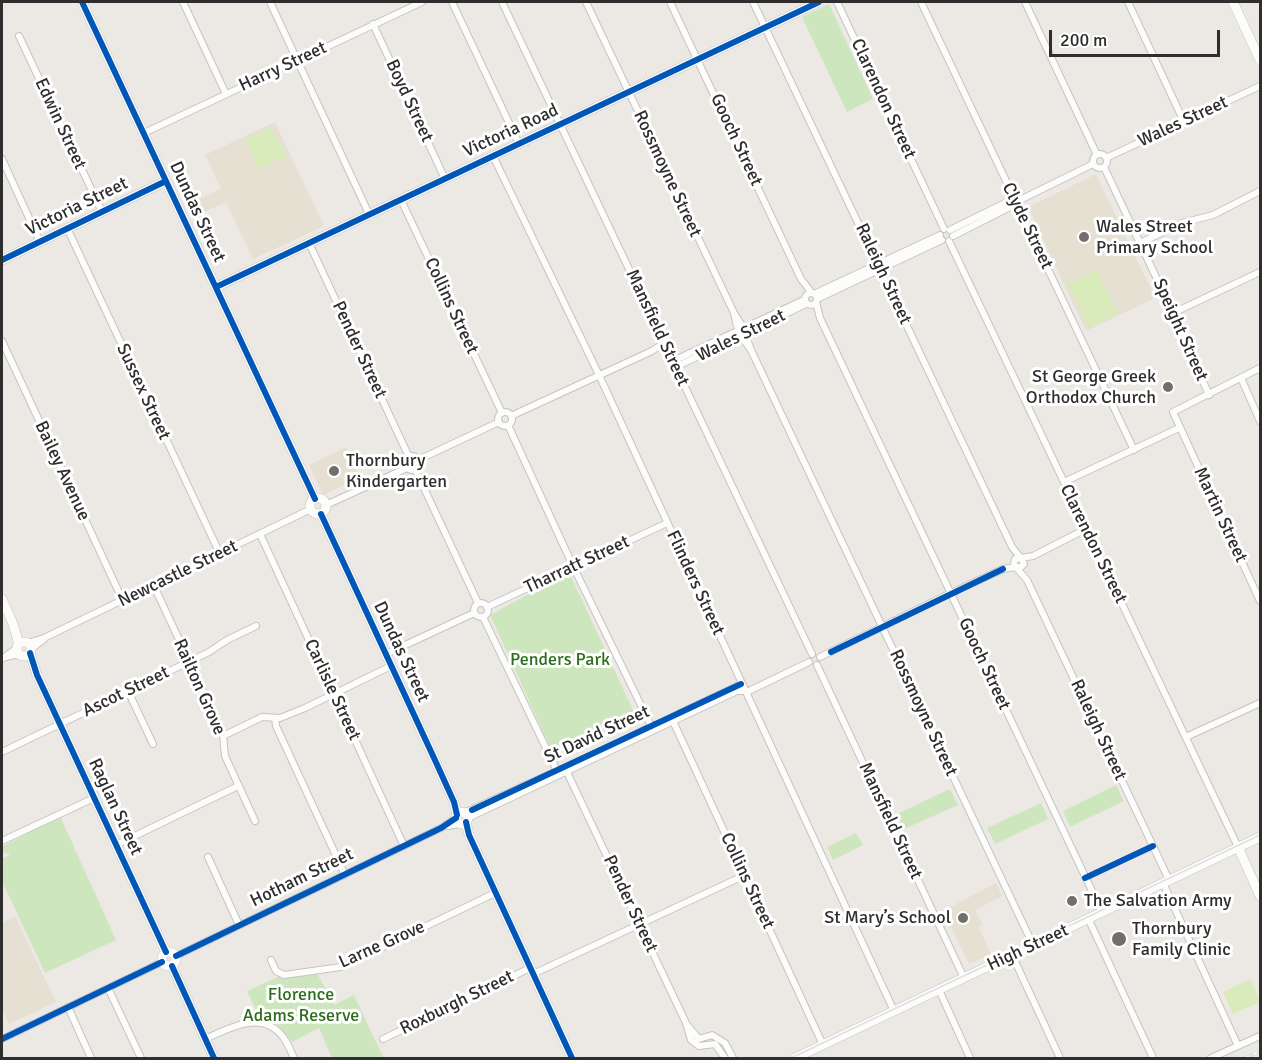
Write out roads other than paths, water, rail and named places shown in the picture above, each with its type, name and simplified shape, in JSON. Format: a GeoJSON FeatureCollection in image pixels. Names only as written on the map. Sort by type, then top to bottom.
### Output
{"type":"FeatureCollection","features":[{"type":"Feature","properties":{"kind":"street","name":"Dundas Street"},"geometry":{"type":"LineString","coordinates":[[82,2],[315,499]]}},
{"type":"Feature","properties":{"kind":"street"},"geometry":{"type":"LineString","coordinates":[[183,2],[226,94]]}},
{"type":"Feature","properties":{"kind":"street"},"geometry":{"type":"LineString","coordinates":[[270,2],[369,214]]}},
{"type":"Feature","properties":{"kind":"street","name":"Harry Street"},"geometry":{"type":"LineString","coordinates":[[144,133],[422,2]]}},
{"type":"Feature","properties":{"kind":"street"},"geometry":{"type":"LineString","coordinates":[[452,2],[519,144]]}},
{"type":"Feature","properties":{"kind":"street","name":"Mansfield Street"},"geometry":{"type":"LineString","coordinates":[[502,2],[812,654]]}},
{"type":"Feature","properties":{"kind":"street","name":"Rossmoyne Street"},"geometry":{"type":"LineString","coordinates":[[586,2],[1033,945]]}},
{"type":"Feature","properties":{"kind":"street","name":"Gooch Street"},"geometry":{"type":"LineString","coordinates":[[670,2],[801,279],[806,301],[820,318]]}},
{"type":"Feature","properties":{"kind":"street","name":"Raleigh Street"},"geometry":{"type":"LineString","coordinates":[[753,2],[1019,562],[1166,881],[1238,1046]]}},
{"type":"Feature","properties":{"kind":"street","name":"Victoria Road"},"geometry":{"type":"LineString","coordinates":[[216,287],[819,2]]}},
{"type":"Feature","properties":{"kind":"street","name":"Clarendon Street"},"geometry":{"type":"LineString","coordinates":[[837,2],[1238,847]]}},
{"type":"Feature","properties":{"kind":"street","name":"Clyde Street"},"geometry":{"type":"LineString","coordinates":[[921,2],[1134,450]]}},
{"type":"Feature","properties":{"kind":"street"},"geometry":{"type":"LineString","coordinates":[[1025,2],[1097,154]]}},
{"type":"Feature","properties":{"kind":"street"},"geometry":{"type":"LineString","coordinates":[[1128,2],[1184,122]]}},
{"type":"Feature","properties":{"kind":"street"},"geometry":{"type":"LineString","coordinates":[[1233,2],[1260,60]]}},
{"type":"Feature","properties":{"kind":"street","name":"Boyd Street"},"geometry":{"type":"LineString","coordinates":[[374,24],[445,179]]}},
{"type":"Feature","properties":{"kind":"street","name":"Edwin Street"},"geometry":{"type":"LineString","coordinates":[[19,36],[102,212]]}},
{"type":"Feature","properties":{"kind":"street","name":"Wales Street"},"geometry":{"type":"LineString","coordinates":[[1106,158],[1260,86]]}},
{"type":"Feature","properties":{"kind":"street"},"geometry":{"type":"LineString","coordinates":[[1093,164],[1093,159],[1097,154]]}},
{"type":"Feature","properties":{"kind":"street"},"geometry":{"type":"LineString","coordinates":[[1093,164],[1098,168],[1104,167],[1107,162],[1103,155],[1097,154]]}},
{"type":"Feature","properties":{"kind":"street","name":"Flinders Street"},"geometry":{"type":"LineString","coordinates":[[493,156],[599,375],[894,1011]]}},
{"type":"Feature","properties":{"kind":"street"},"geometry":{"type":"LineString","coordinates":[[2,159],[40,242]]}},
{"type":"Feature","properties":{"kind":"street"},"geometry":{"type":"LineString","coordinates":[[806,301],[1093,164]]}},
{"type":"Feature","properties":{"kind":"street","name":"Speight Street"},"geometry":{"type":"LineString","coordinates":[[1104,167],[1209,395]]}},
{"type":"Feature","properties":{"kind":"street","name":"Victoria Street"},"geometry":{"type":"LineString","coordinates":[[2,260],[166,181]]}},
{"type":"Feature","properties":{"kind":"street"},"geometry":{"type":"LineString","coordinates":[[1140,243],[1189,220],[1213,215],[1260,191]]}},
{"type":"Feature","properties":{"kind":"street","name":"Collins Street"},"geometry":{"type":"LineString","coordinates":[[400,200],[501,413]]}},
{"type":"Feature","properties":{"kind":"street","name":"Sussex Street"},"geometry":{"type":"LineString","coordinates":[[68,228],[220,554]]}},
{"type":"Feature","properties":{"kind":"street","name":"Pender Street"},"geometry":{"type":"LineString","coordinates":[[309,243],[410,457]]}},
{"type":"Feature","properties":{"kind":"street"},"geometry":{"type":"LineString","coordinates":[[1173,313],[1260,272]]}},
{"type":"Feature","properties":{"kind":"street","name":"Gooch Street"},"geometry":{"type":"LineString","coordinates":[[801,279],[815,297],[820,318],[1102,912]]}},
{"type":"Feature","properties":{"kind":"street"},"geometry":{"type":"LineString","coordinates":[[806,301],[815,297]]}},
{"type":"Feature","properties":{"kind":"street","name":"Wales Street"},"geometry":{"type":"LineString","coordinates":[[674,364],[806,301]]}},
{"type":"Feature","properties":{"kind":"street","name":"Bailey Avenue"},"geometry":{"type":"LineString","coordinates":[[2,341],[123,601]]}},
{"type":"Feature","properties":{"kind":"street"},"geometry":{"type":"LineString","coordinates":[[511,416],[665,345]]}},
{"type":"Feature","properties":{"kind":"street"},"geometry":{"type":"LineString","coordinates":[[1064,482],[1179,428],[1173,412],[1260,368]]}},
{"type":"Feature","properties":{"kind":"street"},"geometry":{"type":"LineString","coordinates":[[1241,378],[1260,421]]}},
{"type":"Feature","properties":{"kind":"street"},"geometry":{"type":"LineString","coordinates":[[499,422],[501,413],[508,413],[511,416]]}},
{"type":"Feature","properties":{"kind":"street"},"geometry":{"type":"LineString","coordinates":[[508,425],[511,422],[511,416]]}},
{"type":"Feature","properties":{"kind":"street"},"geometry":{"type":"LineString","coordinates":[[499,422],[504,426],[508,425]]}},
{"type":"Feature","properties":{"kind":"street"},"geometry":{"type":"LineString","coordinates":[[418,460],[499,422]]}},
{"type":"Feature","properties":{"kind":"street"},"geometry":{"type":"LineString","coordinates":[[508,425],[573,566],[652,728]]}},
{"type":"Feature","properties":{"kind":"street","name":"Martin Street"},"geometry":{"type":"LineString","coordinates":[[1179,428],[1260,601]]}},
{"type":"Feature","properties":{"kind":"street"},"geometry":{"type":"LineString","coordinates":[[407,468],[406,462],[410,457],[418,460]]}},
{"type":"Feature","properties":{"kind":"street"},"geometry":{"type":"LineString","coordinates":[[418,460],[416,469],[478,603]]}},
{"type":"Feature","properties":{"kind":"street"},"geometry":{"type":"LineString","coordinates":[[323,509],[322,500],[315,499],[312,502],[311,509],[314,513],[323,509],[407,468],[416,469]]}},
{"type":"Feature","properties":{"kind":"street","name":"Newcastle Street"},"geometry":{"type":"LineString","coordinates":[[3,658],[311,509]]}},
{"type":"Feature","properties":{"kind":"street","name":"Dundas Street"},"geometry":{"type":"LineString","coordinates":[[323,509],[386,654],[572,1059]]}},
{"type":"Feature","properties":{"kind":"street","name":"Tharratt Street"},"geometry":{"type":"LineString","coordinates":[[487,607],[667,523]]}},
{"type":"Feature","properties":{"kind":"street"},"geometry":{"type":"LineString","coordinates":[[820,657],[1086,529]]}},
{"type":"Feature","properties":{"kind":"street","name":"Carlisle Street"},"geometry":{"type":"LineString","coordinates":[[260,534],[404,846]]}},
{"type":"Feature","properties":{"kind":"street","name":"Railton Grove"},"geometry":{"type":"LineString","coordinates":[[154,586],[223,736],[223,752],[255,821]]}},
{"type":"Feature","properties":{"kind":"street","name":"Raglan Street"},"geometry":{"type":"LineString","coordinates":[[2,599],[166,952]]}},
{"type":"Feature","properties":{"kind":"street"},"geometry":{"type":"LineString","coordinates":[[478,603],[483,603],[487,607],[488,612],[483,617]]}},
{"type":"Feature","properties":{"kind":"street"},"geometry":{"type":"LineString","coordinates":[[474,613],[474,608],[478,603]]}},
{"type":"Feature","properties":{"kind":"street"},"geometry":{"type":"LineString","coordinates":[[386,654],[474,613]]}},
{"type":"Feature","properties":{"kind":"street"},"geometry":{"type":"LineString","coordinates":[[474,613],[478,617],[483,617]]}},
{"type":"Feature","properties":{"kind":"street"},"geometry":{"type":"LineString","coordinates":[[483,617],[557,772]]}},
{"type":"Feature","properties":{"kind":"street","name":"Ascot Street"},"geometry":{"type":"LineString","coordinates":[[2,752],[189,662],[256,626]]}},
{"type":"Feature","properties":{"kind":"street"},"geometry":{"type":"LineString","coordinates":[[812,654],[820,657],[817,665],[809,662],[808,658],[812,654]]}},
{"type":"Feature","properties":{"kind":"street","name":"St David Street"},"geometry":{"type":"LineString","coordinates":[[462,818],[743,687],[748,691],[809,662]]}},
{"type":"Feature","properties":{"kind":"street","name":"Mansfield Street"},"geometry":{"type":"LineString","coordinates":[[817,665],[964,978]]}},
{"type":"Feature","properties":{"kind":"street"},"geometry":{"type":"LineString","coordinates":[[223,736],[262,717],[283,717],[392,666]]}},
{"type":"Feature","properties":{"kind":"street"},"geometry":{"type":"LineString","coordinates":[[128,691],[153,744]]}},
{"type":"Feature","properties":{"kind":"street"},"geometry":{"type":"LineString","coordinates":[[1186,737],[1260,703]]}},
{"type":"Feature","properties":{"kind":"street"},"geometry":{"type":"LineString","coordinates":[[275,718],[276,726],[345,874]]}},
{"type":"Feature","properties":{"kind":"street","name":"Collins Street"},"geometry":{"type":"LineString","coordinates":[[672,719],[823,1045]]}},
{"type":"Feature","properties":{"kind":"street","name":"Pender Street"},"geometry":{"type":"LineString","coordinates":[[567,769],[686,1023],[693,1044],[699,1047],[715,1044],[725,1059]]}},
{"type":"Feature","properties":{"kind":"street"},"geometry":{"type":"LineString","coordinates":[[116,845],[238,786]]}},
{"type":"Feature","properties":{"kind":"street"},"geometry":{"type":"LineString","coordinates":[[2,841],[94,798]]}},
{"type":"Feature","properties":{"kind":"street","name":"Hotham Street"},"geometry":{"type":"LineString","coordinates":[[176,956],[462,818]]}},
{"type":"Feature","properties":{"kind":"street","name":"High Street"},"geometry":{"type":"LineString","coordinates":[[795,1059],[1260,837]]}},
{"type":"Feature","properties":{"kind":"street"},"geometry":{"type":"LineString","coordinates":[[1238,847],[1260,896]]}},
{"type":"Feature","properties":{"kind":"street"},"geometry":{"type":"LineString","coordinates":[[208,857],[239,925]]}},
{"type":"Feature","properties":{"kind":"street","name":"Roxburgh Street"},"geometry":{"type":"LineString","coordinates":[[383,1038],[743,876]]}},
{"type":"Feature","properties":{"kind":"street","name":"Larne Grove"},"geometry":{"type":"LineString","coordinates":[[271,960],[276,971],[284,975],[340,967],[495,893]]}},
{"type":"Feature","properties":{"kind":"street"},"geometry":{"type":"LineString","coordinates":[[1089,918],[1153,1059]]}},
{"type":"Feature","properties":{"kind":"street"},"geometry":{"type":"LineString","coordinates":[[2,1039],[108,988],[167,964],[176,962],[176,956],[172,952],[166,952],[162,956],[167,964],[205,1039],[213,1059]]}},
{"type":"Feature","properties":{"kind":"street"},"geometry":{"type":"LineString","coordinates":[[1012,955],[1060,1059]]}},
{"type":"Feature","properties":{"kind":"street"},"geometry":{"type":"LineString","coordinates":[[108,988],[141,1059]]}},
{"type":"Feature","properties":{"kind":"street"},"geometry":{"type":"LineString","coordinates":[[939,990],[970,1059]]}},
{"type":"Feature","properties":{"kind":"street"},"geometry":{"type":"LineString","coordinates":[[68,1007],[91,1059]]}},
{"type":"Feature","properties":{"kind":"street"},"geometry":{"type":"LineString","coordinates":[[205,1039],[245,1022],[266,1023],[284,1038],[294,1059]]}},
{"type":"Feature","properties":{"kind":"street"},"geometry":{"type":"LineString","coordinates":[[686,1023],[699,1039],[712,1035],[723,1040],[733,1059]]}},
{"type":"Feature","properties":{"kind":"street"},"geometry":{"type":"LineString","coordinates":[[1211,1059],[1260,1035]]}},
{"type":"Feature","properties":{"kind":"tram line"},"geometry":{"type":"LineString","coordinates":[[791,1058],[1260,835]]}},
{"type":"Feature","properties":{"kind":"railway"},"geometry":{"type":"LineString","coordinates":[[1245,1058],[1260,1051]]}},
{"type":"Feature","properties":{"kind":"place","name":"Wales Street Primary School"},"geometry":{"type":"Point","coordinates":[1084,237]}},
{"type":"Feature","properties":{"kind":"place","name":"St George Greek Orthodox Church"},"geometry":{"type":"Point","coordinates":[1168,387]}},
{"type":"Feature","properties":{"kind":"place","name":"Thornbury Kindergarten"},"geometry":{"type":"Point","coordinates":[334,471]}},
{"type":"Feature","properties":{"kind":"place","name":"The Salvation Army"},"geometry":{"type":"Point","coordinates":[1072,901]}},
{"type":"Feature","properties":{"kind":"place","name":"St Mary’s School"},"geometry":{"type":"Point","coordinates":[963,918]}},
{"type":"Feature","properties":{"kind":"place","name":"Thornbury Family Clinic"},"geometry":{"type":"Point","coordinates":[1119,939]}},
{"type":"Feature","properties":{"kind":"park label","name":"Penders Park"},"geometry":{"type":"Point","coordinates":[560,660]}},
{"type":"Feature","properties":{"kind":"park label","name":"Florence Adams Reserve"},"geometry":{"type":"Point","coordinates":[301,1005]}}]}
